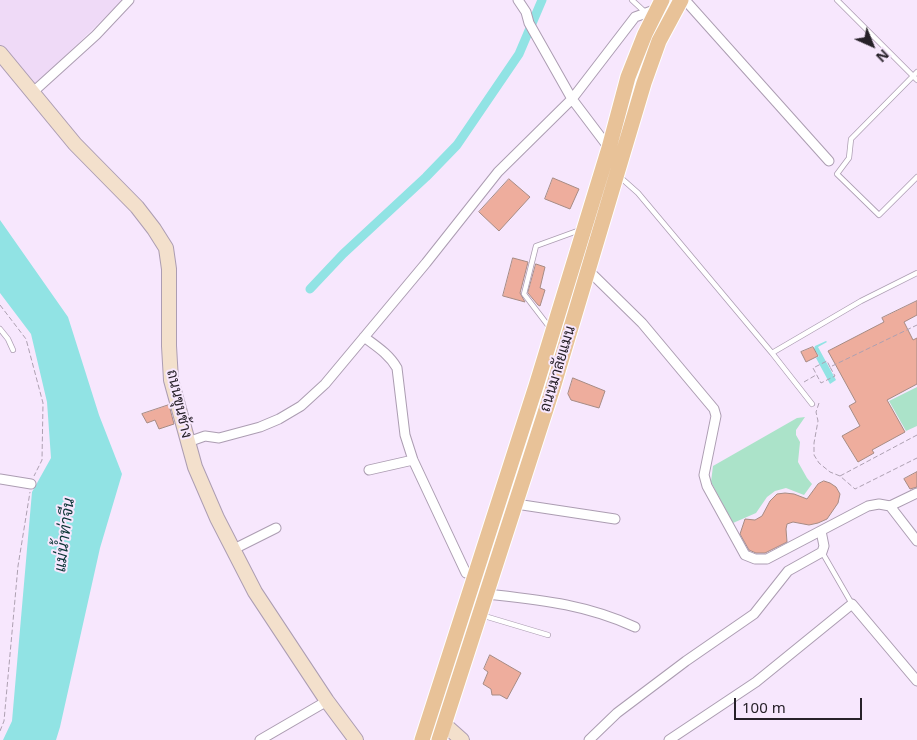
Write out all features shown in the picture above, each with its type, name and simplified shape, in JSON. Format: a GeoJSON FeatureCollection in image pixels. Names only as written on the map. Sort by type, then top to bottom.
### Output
{"type":"FeatureCollection","features":[{"type":"Feature","properties":{"kind":"main road","name":"ถนนมาลัยแมน"},"geometry":{"type":"LineString","coordinates":[[438,740],[552,391],[651,61],[681,0]]}},
{"type":"Feature","properties":{"kind":"main road","name":"ถนนมาลัยแมน"},"geometry":{"type":"LineString","coordinates":[[422,740],[536,386],[636,55],[655,7]]}},
{"type":"Feature","properties":{"kind":"main road","name":"ถนนขุนช้าง"},"geometry":{"type":"LineString","coordinates":[[0,53],[76,144],[137,207],[166,248],[169,269],[169,346],[172,380],[195,468],[217,518],[256,592],[326,701],[356,740]]}},
{"type":"Feature","properties":{"kind":"main road"},"geometry":{"type":"LineString","coordinates":[[602,170],[617,175]]}},
{"type":"Feature","properties":{"kind":"main road"},"geometry":{"type":"LineString","coordinates":[[536,386],[552,391]]}},
{"type":"Feature","properties":{"kind":"main road"},"geometry":{"type":"LineString","coordinates":[[444,724],[462,740]]}},
{"type":"Feature","properties":{"kind":"street"},"geometry":{"type":"LineString","coordinates":[[116,0],[122,8]]}},
{"type":"Feature","properties":{"kind":"street"},"geometry":{"type":"LineString","coordinates":[[32,93],[96,35],[129,0]]}},
{"type":"Feature","properties":{"kind":"street"},"geometry":{"type":"LineString","coordinates":[[518,0],[572,100],[609,148]]}},
{"type":"Feature","properties":{"kind":"street"},"geometry":{"type":"LineString","coordinates":[[685,0],[829,161]]}},
{"type":"Feature","properties":{"kind":"street"},"geometry":{"type":"LineString","coordinates":[[188,442],[205,436],[218,438],[260,427],[279,420],[311,398],[364,337],[498,172],[572,100],[635,17],[655,7]]}},
{"type":"Feature","properties":{"kind":"street"},"geometry":{"type":"LineString","coordinates":[[588,270],[642,323],[714,409],[716,416],[704,476],[707,486],[745,555],[755,559],[767,560],[868,506],[879,504],[890,506],[917,493]]}},
{"type":"Feature","properties":{"kind":"street"},"geometry":{"type":"LineString","coordinates":[[364,337],[392,360],[396,368],[404,435],[413,460],[466,573],[475,576]]}},
{"type":"Feature","properties":{"kind":"street"},"geometry":{"type":"LineString","coordinates":[[370,470],[413,460]]}},
{"type":"Feature","properties":{"kind":"street"},"geometry":{"type":"LineString","coordinates":[[0,479],[31,484]]}},
{"type":"Feature","properties":{"kind":"street"},"geometry":{"type":"LineString","coordinates":[[516,504],[615,519]]}},
{"type":"Feature","properties":{"kind":"street"},"geometry":{"type":"LineString","coordinates":[[890,506],[917,541]]}},
{"type":"Feature","properties":{"kind":"street"},"geometry":{"type":"LineString","coordinates":[[234,549],[276,528]]}},
{"type":"Feature","properties":{"kind":"street"},"geometry":{"type":"LineString","coordinates":[[590,740],[617,713],[686,660],[754,614],[788,571],[822,552],[824,546],[821,531]]}},
{"type":"Feature","properties":{"kind":"street"},"geometry":{"type":"LineString","coordinates":[[487,594],[552,601],[610,615],[635,627]]}},
{"type":"Feature","properties":{"kind":"street"},"geometry":{"type":"LineString","coordinates":[[668,740],[756,682],[852,604],[917,681]]}},
{"type":"Feature","properties":{"kind":"street"},"geometry":{"type":"LineString","coordinates":[[260,740],[326,701]]}},
{"type":"Feature","properties":{"kind":"lane"},"geometry":{"type":"LineString","coordinates":[[632,0],[655,7]]}},
{"type":"Feature","properties":{"kind":"lane"},"geometry":{"type":"LineString","coordinates":[[838,0],[915,74],[917,80]]}},
{"type":"Feature","properties":{"kind":"lane"},"geometry":{"type":"LineString","coordinates":[[915,74],[851,139],[849,158],[837,174],[879,215],[917,177]]}},
{"type":"Feature","properties":{"kind":"lane"},"geometry":{"type":"LineString","coordinates":[[617,175],[638,193],[772,353],[812,404]]}},
{"type":"Feature","properties":{"kind":"lane"},"geometry":{"type":"LineString","coordinates":[[553,331],[524,294],[536,246],[584,228]]}},
{"type":"Feature","properties":{"kind":"lane"},"geometry":{"type":"LineString","coordinates":[[772,353],[861,301],[917,273]]}},
{"type":"Feature","properties":{"kind":"lane"},"geometry":{"type":"LineString","coordinates":[[0,329],[8,339],[13,350]]}},
{"type":"Feature","properties":{"kind":"lane"},"geometry":{"type":"LineString","coordinates":[[822,552],[852,604]]}},
{"type":"Feature","properties":{"kind":"lane"},"geometry":{"type":"LineString","coordinates":[[480,615],[548,635]]}},
{"type":"Feature","properties":{"kind":"path"},"geometry":{"type":"LineString","coordinates":[[0,305],[26,339],[43,403],[42,460],[31,484],[18,566],[4,721],[0,731]]}},
{"type":"Feature","properties":{"kind":"path"},"geometry":{"type":"LineString","coordinates":[[830,367],[917,325]]}},
{"type":"Feature","properties":{"kind":"path"},"geometry":{"type":"LineString","coordinates":[[827,361],[835,376],[821,383],[816,375],[812,368],[827,361]]}},
{"type":"Feature","properties":{"kind":"path"},"geometry":{"type":"LineString","coordinates":[[802,383],[816,375]]}},
{"type":"Feature","properties":{"kind":"path"},"geometry":{"type":"LineString","coordinates":[[816,412],[818,421],[814,455],[819,463],[830,472],[840,476],[856,489],[917,458]]}},
{"type":"Feature","properties":{"kind":"path"},"geometry":{"type":"LineString","coordinates":[[840,476],[917,434]]}},
{"type":"Feature","properties":{"kind":"shaded area"},"geometry":{"type":"Polygon","coordinates":[[[0,0],[123,0],[34,86],[0,45],[0,0]]]}},
{"type":"Feature","properties":{"kind":"shaded area"},"geometry":{"type":"Polygon","coordinates":[[[917,387],[917,426],[906,431],[889,401],[917,387]]]}},
{"type":"Feature","properties":{"kind":"shaded area"},"geometry":{"type":"Polygon","coordinates":[[[805,417],[796,430],[796,435],[800,442],[798,462],[812,484],[804,495],[786,488],[775,491],[767,497],[756,513],[733,523],[711,482],[713,466],[797,418],[805,417]]]}},
{"type":"Feature","properties":{"kind":"water","name":"แม่น้ำท่าจีน"},"geometry":{"type":"Polygon","coordinates":[[[0,220],[68,317],[99,415],[122,474],[100,548],[56,740],[3,740],[12,721],[32,492],[51,458],[47,402],[31,334],[0,293],[0,220]]]}},
{"type":"Feature","properties":{"kind":"water"},"geometry":{"type":"Polygon","coordinates":[[[826,341],[818,347],[836,380],[830,384],[816,358],[819,356],[814,349],[815,346],[826,341]]]}},
{"type":"Feature","properties":{"kind":"building"},"geometry":{"type":"Polygon","coordinates":[[[553,178],[579,189],[570,209],[545,199],[553,178]]]}},
{"type":"Feature","properties":{"kind":"building"},"geometry":{"type":"Polygon","coordinates":[[[509,179],[530,197],[499,231],[479,212],[509,179]]]}},
{"type":"Feature","properties":{"kind":"building"},"geometry":{"type":"Polygon","coordinates":[[[513,258],[528,262],[520,293],[525,302],[503,296],[513,258]]]}},
{"type":"Feature","properties":{"kind":"building"},"geometry":{"type":"Polygon","coordinates":[[[536,264],[545,267],[540,288],[545,290],[540,306],[528,293],[536,264]]]}},
{"type":"Feature","properties":{"kind":"building"},"geometry":{"type":"Polygon","coordinates":[[[917,301],[917,315],[904,322],[913,340],[917,338],[917,384],[887,400],[905,432],[872,450],[874,453],[858,462],[842,436],[860,426],[849,406],[856,402],[828,351],[884,322],[882,318],[917,301]]]}},
{"type":"Feature","properties":{"kind":"building"},"geometry":{"type":"Polygon","coordinates":[[[813,347],[818,356],[806,362],[801,352],[813,347]]]}},
{"type":"Feature","properties":{"kind":"building"},"geometry":{"type":"Polygon","coordinates":[[[573,378],[605,391],[599,408],[571,400],[568,394],[573,378]]]}},
{"type":"Feature","properties":{"kind":"building"},"geometry":{"type":"Polygon","coordinates":[[[169,405],[174,424],[159,429],[155,420],[147,423],[142,414],[169,405]]]}},
{"type":"Feature","properties":{"kind":"building"},"geometry":{"type":"Polygon","coordinates":[[[917,472],[917,487],[910,489],[904,479],[917,472]]]}},
{"type":"Feature","properties":{"kind":"building"},"geometry":{"type":"Polygon","coordinates":[[[824,481],[836,487],[840,494],[838,503],[827,519],[809,525],[793,522],[787,524],[787,542],[765,553],[756,553],[749,550],[740,534],[745,519],[755,520],[762,516],[770,501],[777,494],[794,494],[807,499],[818,484],[824,481]]]}},
{"type":"Feature","properties":{"kind":"building"},"geometry":{"type":"Polygon","coordinates":[[[490,655],[521,673],[507,699],[500,695],[492,695],[491,689],[483,684],[488,672],[484,669],[490,655]]]}},
{"type":"Feature","properties":{"kind":"waterway"},"geometry":{"type":"LineString","coordinates":[[310,289],[343,254],[426,177],[457,145],[519,54],[542,0]]}}]}
